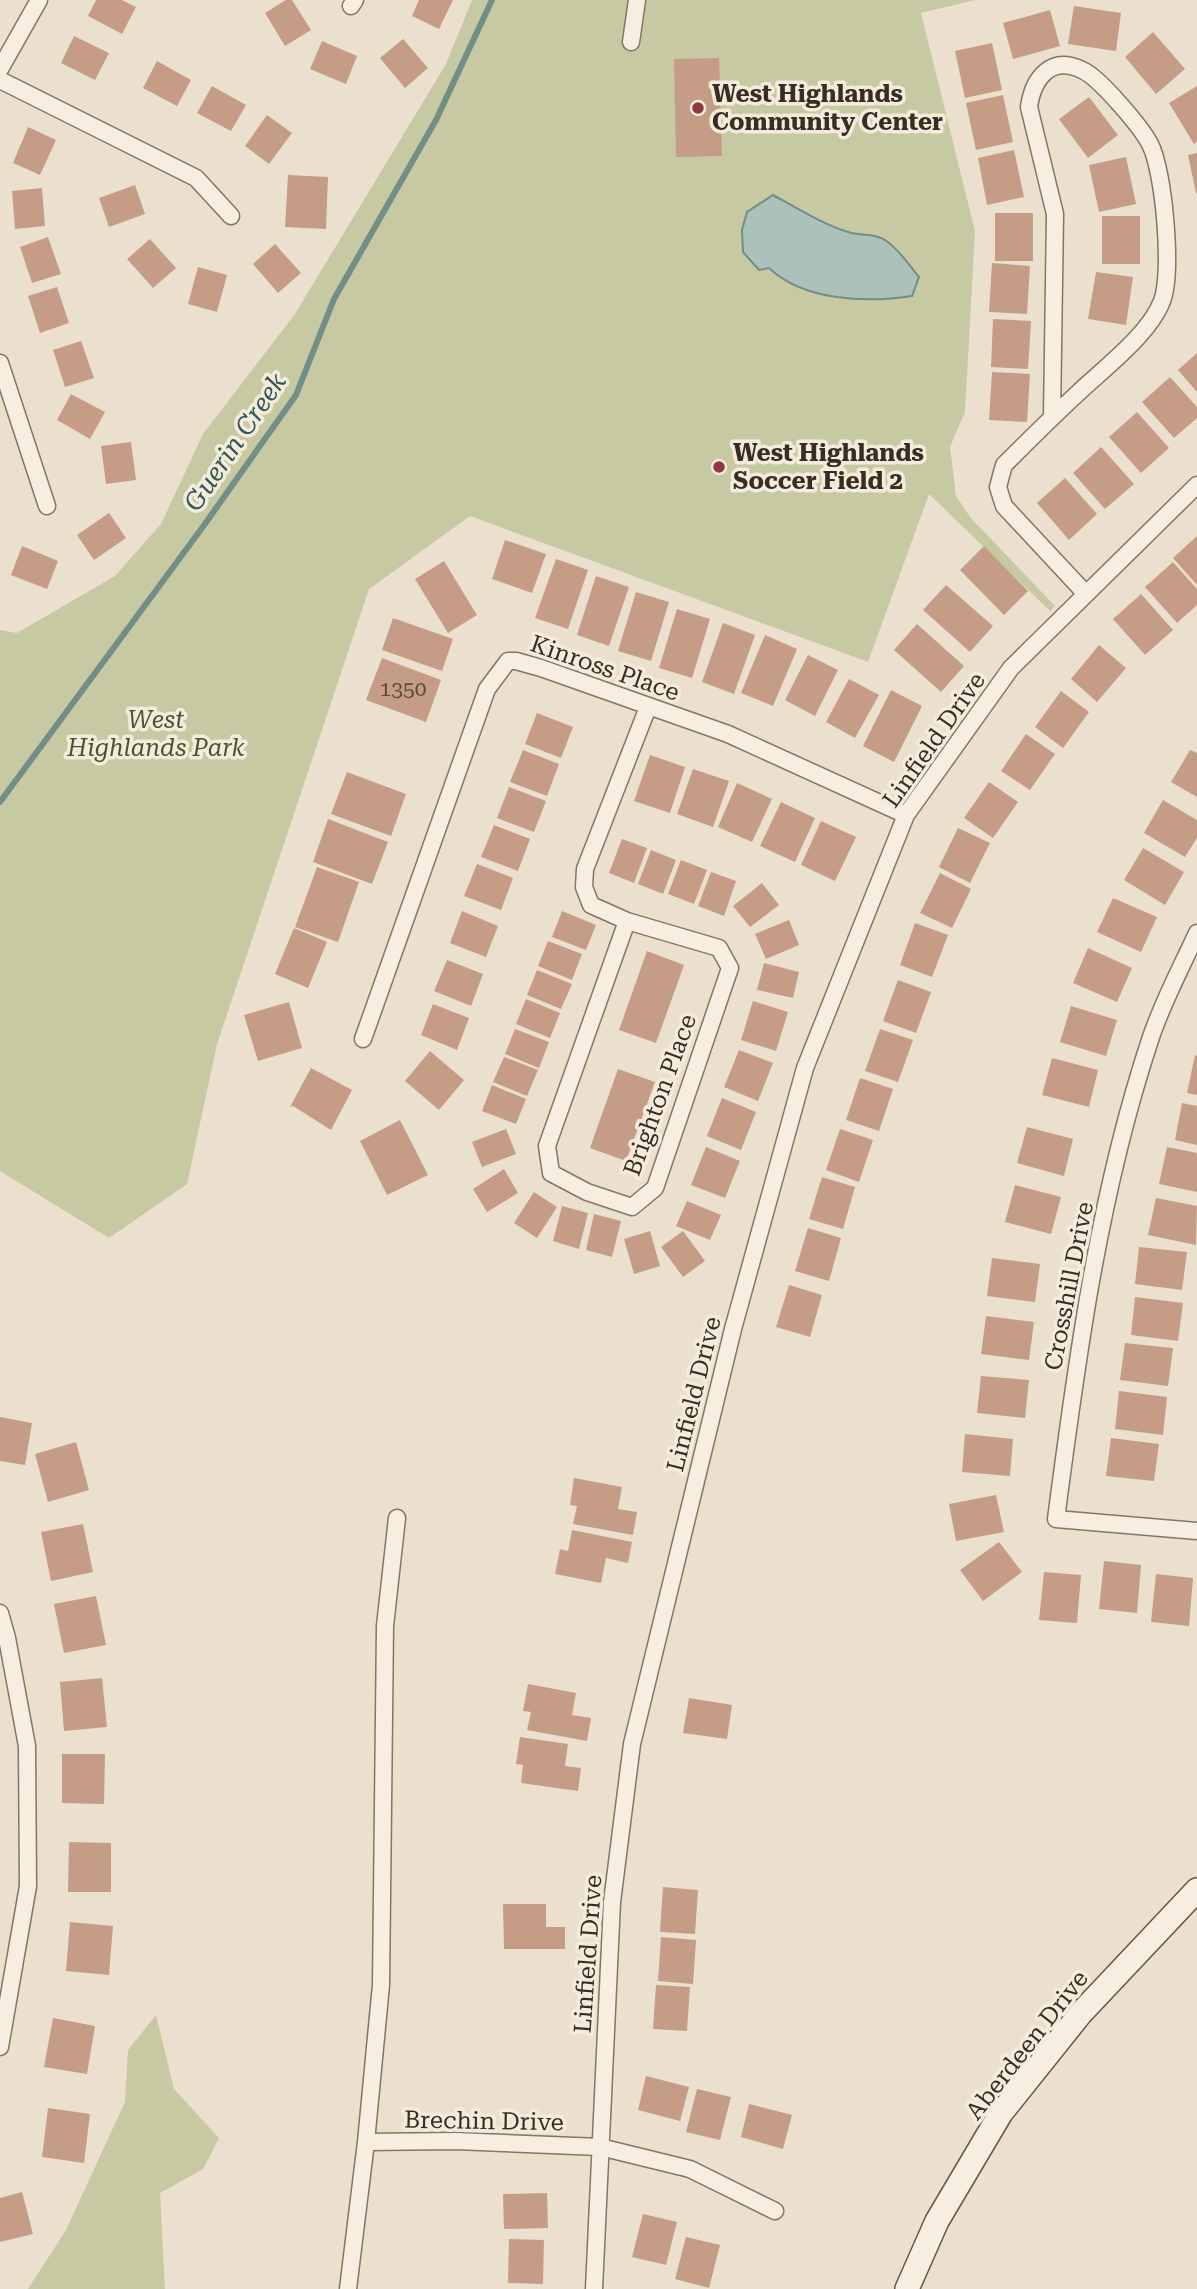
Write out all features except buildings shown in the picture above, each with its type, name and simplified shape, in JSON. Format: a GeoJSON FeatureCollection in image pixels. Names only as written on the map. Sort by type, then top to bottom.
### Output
{"type":"FeatureCollection","features":[{"type":"Feature","properties":{"kind":"street"},"geometry":{"type":"LineString","coordinates":[[0,69],[39,0]]}},
{"type":"Feature","properties":{"kind":"street"},"geometry":{"type":"LineString","coordinates":[[631,42],[638,0]]}},
{"type":"Feature","properties":{"kind":"street"},"geometry":{"type":"LineString","coordinates":[[1052,417],[1055,214],[1029,107],[1031,92],[1037,81],[1046,71],[1059,65],[1085,71],[1137,125],[1151,146],[1163,196],[1168,252],[1162,300],[1139,337],[1004,465],[998,487],[1004,506],[1086,594]]}},
{"type":"Feature","properties":{"kind":"street"},"geometry":{"type":"LineString","coordinates":[[0,80],[196,178],[231,216]]}},
{"type":"Feature","properties":{"kind":"street"},"geometry":{"type":"LineString","coordinates":[[0,363],[47,506]]}},
{"type":"Feature","properties":{"kind":"street","name":"Linfield Drive"},"geometry":{"type":"LineString","coordinates":[[594,2289],[612,1902],[632,1744],[733,1329],[805,1068],[906,815],[1012,668],[1197,485]]}},
{"type":"Feature","properties":{"kind":"street","name":"Kinross Place"},"geometry":{"type":"LineString","coordinates":[[363,1039],[487,689],[508,661],[516,660],[541,668],[728,734],[906,815]]}},
{"type":"Feature","properties":{"kind":"street","name":"Brighton Place"},"geometry":{"type":"LineString","coordinates":[[627,921],[547,1146],[551,1173],[587,1192],[632,1207],[655,1188],[730,968],[719,948],[627,921],[591,905],[584,887],[585,869],[649,707]]}},
{"type":"Feature","properties":{"kind":"street","name":"Crosshill Drive"},"geometry":{"type":"LineString","coordinates":[[1197,933],[1150,1037],[1123,1134],[1097,1248],[1073,1390],[1056,1519],[1197,1531]]}},
{"type":"Feature","properties":{"kind":"street"},"geometry":{"type":"LineString","coordinates":[[348,2289],[381,1985],[385,1626],[397,1518]]}},
{"type":"Feature","properties":{"kind":"street"},"geometry":{"type":"LineString","coordinates":[[0,1614],[27,1746],[28,1886],[0,2047]]}},
{"type":"Feature","properties":{"kind":"street"},"geometry":{"type":"LineString","coordinates":[[0,1660],[7,1638]]}},
{"type":"Feature","properties":{"kind":"street","name":"Aberdeen Drive"},"geometry":{"type":"LineString","coordinates":[[906,2289],[937,2221],[1001,2113],[1081,2013],[1197,1890]]}},
{"type":"Feature","properties":{"kind":"street","name":"Brechin Drive"},"geometry":{"type":"LineString","coordinates":[[366,2142],[456,2141],[600,2147],[690,2169],[775,2211]]}},
{"type":"Feature","properties":{"kind":"green space","name":"West Highlands Park"},"geometry":{"type":"Polygon","coordinates":[[[472,0],[975,0],[921,13],[975,231],[965,412],[950,447],[956,496],[970,517],[1055,606],[1050,611],[929,494],[868,662],[470,516],[369,589],[217,1044],[187,1184],[109,1238],[0,1171],[0,630],[17,633],[115,576],[161,524],[203,434],[295,314],[446,64],[472,0]]]}},
{"type":"Feature","properties":{"kind":"green space"},"geometry":{"type":"Polygon","coordinates":[[[156,2015],[174,2089],[219,2138],[203,2169],[160,2193],[165,2289],[28,2289],[66,2230],[125,2102],[128,2050],[156,2015]]]}},
{"type":"Feature","properties":{"kind":"shaded area"},"geometry":{"type":"Polygon","coordinates":[[[773,195],[829,225],[885,240],[899,252],[919,277],[912,296],[875,299],[836,297],[800,287],[769,268],[759,270],[743,252],[742,230],[747,212],[773,195]]]}},
{"type":"Feature","properties":{"kind":"waterway","name":"Guerin Creek"},"geometry":{"type":"LineString","coordinates":[[0,802],[202,528],[296,395],[334,299],[436,120],[492,0]]}},
{"type":"Feature","properties":{"kind":"place","name":"West Highlands Community Center"},"geometry":{"type":"Point","coordinates":[698,108]}},
{"type":"Feature","properties":{"kind":"place","name":"West Highlands Soccer Field 2"},"geometry":{"type":"Point","coordinates":[719,467]}}]}
